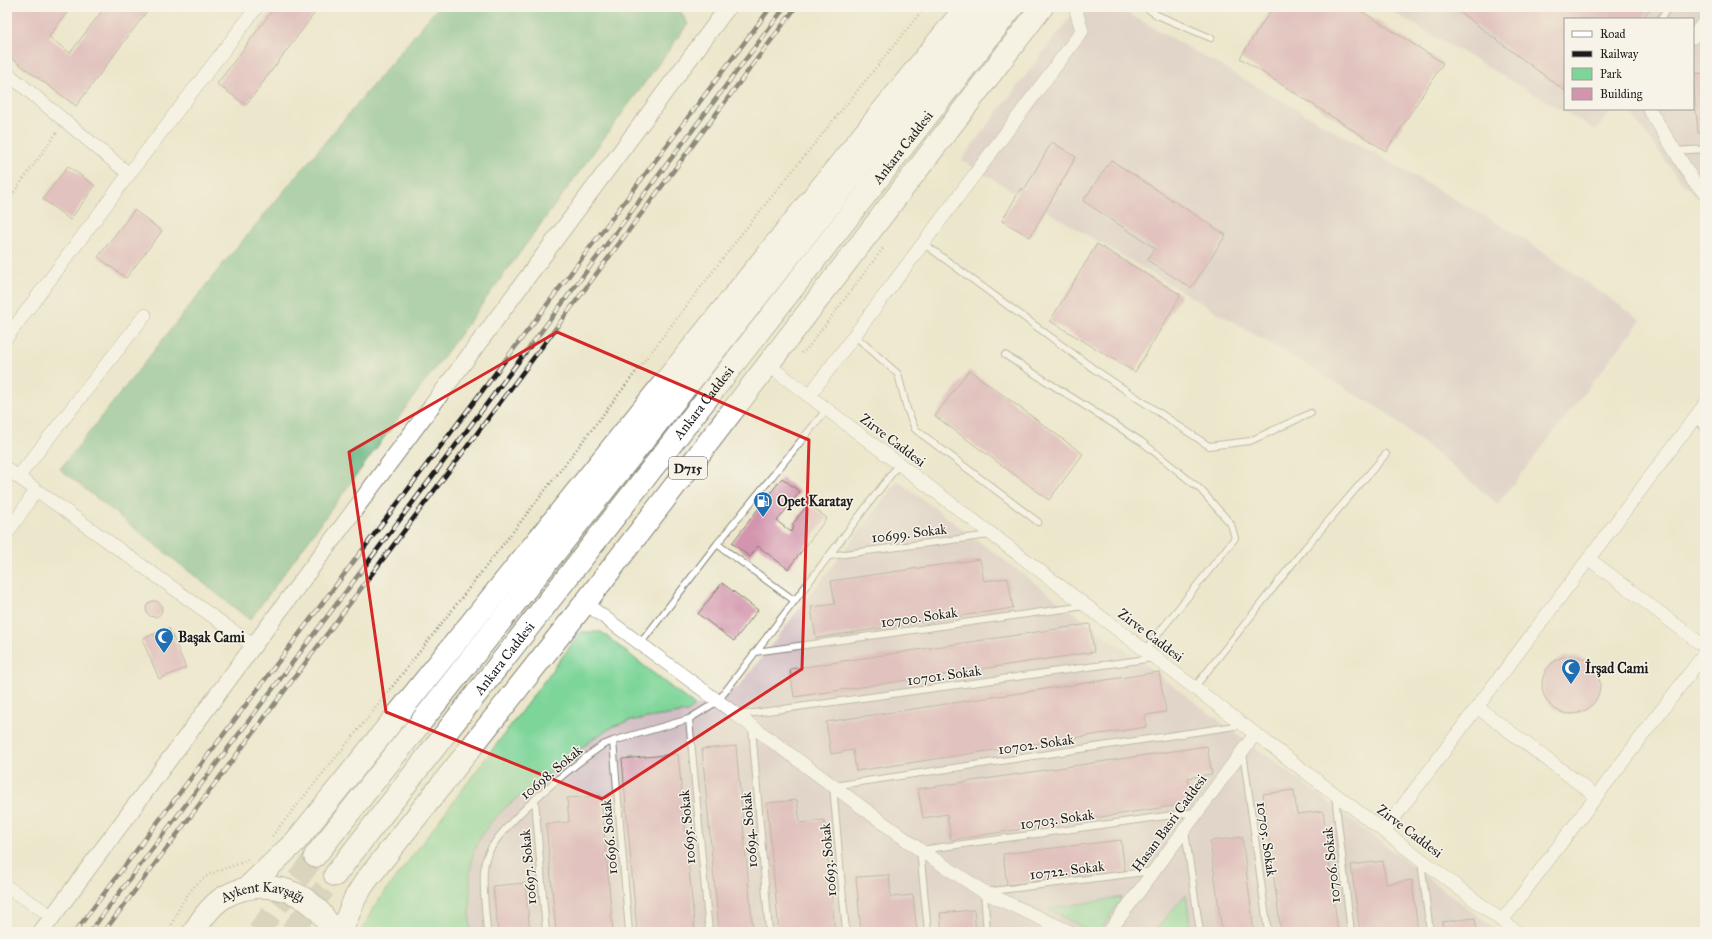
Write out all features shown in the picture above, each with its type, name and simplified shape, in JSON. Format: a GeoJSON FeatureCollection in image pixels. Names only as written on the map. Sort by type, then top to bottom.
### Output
{"type":"FeatureCollection","features":[{"type":"Feature","properties":{"kind":"highway"},"geometry":{"type":"LineString","coordinates":[[248,887],[296,841],[966,7]]}},
{"type":"Feature","properties":{"kind":"highway","name":"Ankara Caddesi"},"geometry":{"type":"LineString","coordinates":[[315,856],[986,7]]}},
{"type":"Feature","properties":{"kind":"highway","name":"Ankara Caddesi"},"geometry":{"type":"LineString","coordinates":[[335,875],[1012,7]]}},
{"type":"Feature","properties":{"kind":"highway","name":"D715"},"geometry":{"type":"LineString","coordinates":[[341,932],[355,898],[365,882],[585,603],[1042,7]]}},
{"type":"Feature","properties":{"kind":"highway","name":"Aykent Kavşağı"},"geometry":{"type":"LineString","coordinates":[[194,932],[207,911],[226,896],[248,887],[272,886],[295,893],[314,906],[329,924],[332,932]]}},
{"type":"Feature","properties":{"kind":"street"},"geometry":{"type":"LineString","coordinates":[[7,337],[257,7]]}},
{"type":"Feature","properties":{"kind":"street"},"geometry":{"type":"LineString","coordinates":[[41,932],[728,7]]}},
{"type":"Feature","properties":{"kind":"street"},"geometry":{"type":"LineString","coordinates":[[809,396],[1082,31],[1075,7]]}},
{"type":"Feature","properties":{"kind":"street"},"geometry":{"type":"LineString","coordinates":[[1694,36],[1705,21]]}},
{"type":"Feature","properties":{"kind":"street"},"geometry":{"type":"LineString","coordinates":[[7,73],[129,174]]}},
{"type":"Feature","properties":{"kind":"street"},"geometry":{"type":"LineString","coordinates":[[1650,110],[1694,182],[1705,193]]}},
{"type":"Feature","properties":{"kind":"street"},"geometry":{"type":"LineString","coordinates":[[18,477],[144,315]]}},
{"type":"Feature","properties":{"kind":"street","name":"Zirve Caddesi"},"geometry":{"type":"LineString","coordinates":[[767,364],[1515,931]]}},
{"type":"Feature","properties":{"kind":"street"},"geometry":{"type":"LineString","coordinates":[[1384,832],[1705,404]]}},
{"type":"Feature","properties":{"kind":"street"},"geometry":{"type":"LineString","coordinates":[[7,469],[254,646]]}},
{"type":"Feature","properties":{"kind":"street"},"geometry":{"type":"LineString","coordinates":[[7,534],[36,490]]}},
{"type":"Feature","properties":{"kind":"street"},"geometry":{"type":"LineString","coordinates":[[1589,559],[1705,647]]}},
{"type":"Feature","properties":{"kind":"street"},"geometry":{"type":"LineString","coordinates":[[585,603],[920,850],[984,892],[1070,932]]}},
{"type":"Feature","properties":{"kind":"street"},"geometry":{"type":"LineString","coordinates":[[1502,921],[1705,653]]}},
{"type":"Feature","properties":{"kind":"street"},"geometry":{"type":"LineString","coordinates":[[1478,708],[1596,796]]}},
{"type":"Feature","properties":{"kind":"street","name":"Hasan Basri Caddesi"},"geometry":{"type":"LineString","coordinates":[[1109,932],[1255,734]]}},
{"type":"Feature","properties":{"kind":"street"},"geometry":{"type":"LineString","coordinates":[[7,887],[53,917]]}},
{"type":"Feature","properties":{"kind":"lane"},"geometry":{"type":"LineString","coordinates":[[1145,7],[1157,15],[1211,38]]}},
{"type":"Feature","properties":{"kind":"lane"},"geometry":{"type":"LineString","coordinates":[[1661,18],[1670,7]]}},
{"type":"Feature","properties":{"kind":"lane"},"geometry":{"type":"LineString","coordinates":[[1674,151],[1705,149]]}},
{"type":"Feature","properties":{"kind":"lane"},"geometry":{"type":"LineString","coordinates":[[923,242],[1094,369],[1209,446],[1250,441],[1311,413]]}},
{"type":"Feature","properties":{"kind":"lane"},"geometry":{"type":"LineString","coordinates":[[854,336],[898,374],[907,409],[915,429],[1038,522]]}},
{"type":"Feature","properties":{"kind":"lane"},"geometry":{"type":"LineString","coordinates":[[1005,355],[1142,442],[1200,490],[1231,524],[1235,538],[1150,654]]}},
{"type":"Feature","properties":{"kind":"lane"},"geometry":{"type":"LineString","coordinates":[[640,644],[717,544],[827,409]]}},
{"type":"Feature","properties":{"kind":"lane"},"geometry":{"type":"LineString","coordinates":[[1694,419],[1705,428]]}},
{"type":"Feature","properties":{"kind":"lane"},"geometry":{"type":"LineString","coordinates":[[1194,688],[1305,548],[1386,454]]}},
{"type":"Feature","properties":{"kind":"lane"},"geometry":{"type":"LineString","coordinates":[[718,701],[899,464]]}},
{"type":"Feature","properties":{"kind":"lane","name":"10699. Sokak"},"geometry":{"type":"LineString","coordinates":[[829,556],[992,534]]}},
{"type":"Feature","properties":{"kind":"lane"},"geometry":{"type":"LineString","coordinates":[[717,544],[795,601]]}},
{"type":"Feature","properties":{"kind":"lane","name":"10700. Sokak"},"geometry":{"type":"LineString","coordinates":[[755,652],[1086,606]]}},
{"type":"Feature","properties":{"kind":"lane","name":"10701. Sokak"},"geometry":{"type":"LineString","coordinates":[[737,715],[1150,654]]}},
{"type":"Feature","properties":{"kind":"lane","name":"10698. Sokak"},"geometry":{"type":"LineString","coordinates":[[487,932],[484,870],[485,860],[490,849],[498,839],[535,800],[593,752],[613,741],[689,719],[718,701]]}},
{"type":"Feature","properties":{"kind":"lane","name":"10695. Sokak"},"geometry":{"type":"LineString","coordinates":[[689,719],[709,932]]}},
{"type":"Feature","properties":{"kind":"lane","name":"10702. Sokak"},"geometry":{"type":"LineString","coordinates":[[833,786],[1244,725]]}},
{"type":"Feature","properties":{"kind":"lane","name":"10694. Sokak"},"geometry":{"type":"LineString","coordinates":[[752,727],[769,932]]}},
{"type":"Feature","properties":{"kind":"lane","name":"10696. Sokak"},"geometry":{"type":"LineString","coordinates":[[613,741],[629,932]]}},
{"type":"Feature","properties":{"kind":"lane","name":"10705. Sokak"},"geometry":{"type":"LineString","coordinates":[[1243,750],[1268,932]]}},
{"type":"Feature","properties":{"kind":"lane","name":"10693. Sokak"},"geometry":{"type":"LineString","coordinates":[[833,786],[846,932]]}},
{"type":"Feature","properties":{"kind":"lane","name":"10706. Sokak"},"geometry":{"type":"LineString","coordinates":[[1335,794],[1351,932]]}},
{"type":"Feature","properties":{"kind":"lane","name":"10697. Sokak"},"geometry":{"type":"LineString","coordinates":[[535,800],[546,932]]}},
{"type":"Feature","properties":{"kind":"lane","name":"10703. Sokak"},"geometry":{"type":"LineString","coordinates":[[920,850],[1197,812]]}},
{"type":"Feature","properties":{"kind":"lane"},"geometry":{"type":"LineString","coordinates":[[1184,830],[1200,932]]}},
{"type":"Feature","properties":{"kind":"lane"},"geometry":{"type":"LineString","coordinates":[[920,850],[928,932]]}},
{"type":"Feature","properties":{"kind":"lane"},"geometry":{"type":"LineString","coordinates":[[1421,860],[1430,932]]}},
{"type":"Feature","properties":{"kind":"lane","name":"10722. Sokak"},"geometry":{"type":"LineString","coordinates":[[984,892],[1154,871]]}},
{"type":"Feature","properties":{"kind":"lane"},"geometry":{"type":"LineString","coordinates":[[984,892],[987,932]]}},
{"type":"Feature","properties":{"kind":"path"},"geometry":{"type":"LineString","coordinates":[[271,838],[372,714],[540,498],[740,236],[925,7]]}},
{"type":"Feature","properties":{"kind":"path"},"geometry":{"type":"LineString","coordinates":[[7,202],[65,121]]}},
{"type":"Feature","properties":{"kind":"path"},"geometry":{"type":"LineString","coordinates":[[169,932],[175,916],[191,890],[211,874],[242,863],[254,854]]}},
{"type":"Feature","properties":{"kind":"highlighted area"},"geometry":{"type":"Polygon","coordinates":[[[557,332],[809,440],[802,669],[602,799],[386,712],[349,452],[557,332]]]}},
{"type":"Feature","properties":{"kind":"shaded area"},"geometry":{"type":"Polygon","coordinates":[[[1078,7],[1117,7],[1521,237],[1641,320],[1498,504],[1385,412],[961,160],[1078,7]]]}},
{"type":"Feature","properties":{"kind":"shaded area"},"geometry":{"type":"Polygon","coordinates":[[[1384,7],[1705,7],[1705,204],[1680,181],[1629,110],[1694,110],[1694,18],[1564,18],[1564,110],[1612,110],[1596,130],[1384,7]]]}},
{"type":"Feature","properties":{"kind":"shaded area"},"geometry":{"type":"Polygon","coordinates":[[[898,481],[1263,753],[1499,932],[470,932],[470,874],[473,854],[481,836],[491,822],[506,807],[594,738],[612,727],[628,721],[687,712],[695,706],[739,687],[898,481]]]}},
{"type":"Feature","properties":{"kind":"green space"},"geometry":{"type":"Polygon","coordinates":[[[438,7],[678,7],[688,24],[250,620],[60,469],[222,265],[438,7]]]}},
{"type":"Feature","properties":{"kind":"green space"},"geometry":{"type":"Polygon","coordinates":[[[581,632],[601,632],[695,706],[687,712],[628,721],[612,727],[594,738],[506,807],[491,822],[481,836],[473,854],[470,874],[470,932],[361,932],[373,908],[581,632]]]}},
{"type":"Feature","properties":{"kind":"green space"},"geometry":{"type":"Polygon","coordinates":[[[1186,894],[1191,932],[1154,932],[1186,894]]]}},
{"type":"Feature","properties":{"kind":"green space"},"geometry":{"type":"Polygon","coordinates":[[[1122,897],[1100,932],[1091,932],[1048,909],[1122,897]]]}},
{"type":"Feature","properties":{"kind":"building"},"geometry":{"type":"Polygon","coordinates":[[[7,7],[71,7],[49,37],[70,53],[105,7],[150,7],[76,106],[7,55],[7,7]]]}},
{"type":"Feature","properties":{"kind":"building"},"geometry":{"type":"Polygon","coordinates":[[[275,7],[319,7],[246,105],[217,84],[275,7]]]}},
{"type":"Feature","properties":{"kind":"building"},"geometry":{"type":"Polygon","coordinates":[[[1273,7],[1355,7],[1443,63],[1386,151],[1240,58],[1273,7]]]}},
{"type":"Feature","properties":{"kind":"building"},"geometry":{"type":"Polygon","coordinates":[[[1453,7],[1651,7],[1643,18],[1564,18],[1564,90],[1453,7]]]}},
{"type":"Feature","properties":{"kind":"building"},"geometry":{"type":"Polygon","coordinates":[[[1705,73],[1705,132],[1698,133],[1694,86],[1694,74],[1705,73]]]}},
{"type":"Feature","properties":{"kind":"building"},"geometry":{"type":"Polygon","coordinates":[[[1052,142],[1076,157],[1030,237],[1002,221],[1021,188],[1024,190],[1052,142]]]}},
{"type":"Feature","properties":{"kind":"building"},"geometry":{"type":"Polygon","coordinates":[[[1111,160],[1226,235],[1191,288],[1147,260],[1155,248],[1083,201],[1111,160]]]}},
{"type":"Feature","properties":{"kind":"building"},"geometry":{"type":"Polygon","coordinates":[[[68,166],[95,186],[70,220],[43,199],[68,166]]]}},
{"type":"Feature","properties":{"kind":"building"},"geometry":{"type":"Polygon","coordinates":[[[134,210],[162,231],[126,278],[98,257],[134,210]]]}},
{"type":"Feature","properties":{"kind":"building"},"geometry":{"type":"Polygon","coordinates":[[[1097,244],[1181,295],[1135,372],[1050,321],[1097,244]]]}},
{"type":"Feature","properties":{"kind":"building"},"geometry":{"type":"Polygon","coordinates":[[[969,370],[1083,454],[1049,500],[935,416],[969,370]]]}},
{"type":"Feature","properties":{"kind":"building"},"geometry":{"type":"Polygon","coordinates":[[[782,478],[800,492],[777,521],[791,532],[794,527],[792,525],[808,504],[827,518],[788,569],[758,546],[750,557],[732,543],[782,478]]]}},
{"type":"Feature","properties":{"kind":"building"},"geometry":{"type":"Polygon","coordinates":[[[980,559],[984,581],[1008,578],[1013,608],[816,638],[811,607],[835,604],[831,581],[980,559]]]}},
{"type":"Feature","properties":{"kind":"building"},"geometry":{"type":"Polygon","coordinates":[[[722,583],[758,610],[734,641],[698,614],[722,583]]]}},
{"type":"Feature","properties":{"kind":"building"},"geometry":{"type":"Polygon","coordinates":[[[151,601],[157,601],[162,606],[160,615],[157,617],[151,617],[146,612],[146,606],[151,601]]]}},
{"type":"Feature","properties":{"kind":"building"},"geometry":{"type":"Polygon","coordinates":[[[1090,624],[1094,652],[794,697],[790,669],[1090,624]]]}},
{"type":"Feature","properties":{"kind":"building","name":"Başak Cami"},"geometry":{"type":"Polygon","coordinates":[[[169,628],[186,668],[159,679],[142,639],[169,628]]]}},
{"type":"Feature","properties":{"kind":"building","name":"İrşad Cami"},"geometry":{"type":"Polygon","coordinates":[[[1565,656],[1577,656],[1592,664],[1600,679],[1600,691],[1592,706],[1577,714],[1565,714],[1550,706],[1542,691],[1542,679],[1550,664],[1565,656]]]}},
{"type":"Feature","properties":{"kind":"building"},"geometry":{"type":"Polygon","coordinates":[[[1159,672],[1166,712],[1145,715],[1146,727],[856,771],[853,750],[831,754],[826,722],[1159,672]]]}},
{"type":"Feature","properties":{"kind":"building"},"geometry":{"type":"Polygon","coordinates":[[[736,746],[753,932],[719,932],[702,749],[736,746]]]}},
{"type":"Feature","properties":{"kind":"building"},"geometry":{"type":"Polygon","coordinates":[[[1207,746],[1212,774],[1188,778],[1192,803],[951,840],[947,814],[923,818],[918,789],[1207,746]]]}},
{"type":"Feature","properties":{"kind":"building"},"geometry":{"type":"Polygon","coordinates":[[[678,754],[695,932],[637,932],[622,759],[678,754]]]}},
{"type":"Feature","properties":{"kind":"building"},"geometry":{"type":"Polygon","coordinates":[[[1294,790],[1297,814],[1323,811],[1338,932],[1281,932],[1263,794],[1294,790]]]}},
{"type":"Feature","properties":{"kind":"building"},"geometry":{"type":"Polygon","coordinates":[[[601,796],[613,932],[556,932],[546,824],[569,822],[567,798],[601,796]]]}},
{"type":"Feature","properties":{"kind":"building"},"geometry":{"type":"Polygon","coordinates":[[[797,800],[800,823],[824,820],[835,932],[779,932],[767,803],[797,800]]]}},
{"type":"Feature","properties":{"kind":"building"},"geometry":{"type":"Polygon","coordinates":[[[1242,837],[1254,932],[1222,932],[1210,841],[1242,837]]]}},
{"type":"Feature","properties":{"kind":"building"},"geometry":{"type":"Polygon","coordinates":[[[1121,840],[1125,871],[1007,885],[1003,854],[1121,840]]]}},
{"type":"Feature","properties":{"kind":"building"},"geometry":{"type":"Polygon","coordinates":[[[1383,861],[1386,884],[1412,880],[1418,932],[1360,932],[1351,865],[1383,861]]]}},
{"type":"Feature","properties":{"kind":"building"},"geometry":{"type":"Polygon","coordinates":[[[889,875],[891,897],[913,895],[917,932],[861,932],[856,877],[889,875]]]}},
{"type":"Feature","properties":{"kind":"building"},"geometry":{"type":"Polygon","coordinates":[[[525,883],[530,932],[498,932],[493,886],[525,883]]]}},
{"type":"Feature","properties":{"kind":"building"},"geometry":{"type":"Polygon","coordinates":[[[974,910],[976,932],[942,932],[940,913],[974,910]]]}},
{"type":"Feature","properties":{"kind":"building"},"geometry":{"type":"Polygon","coordinates":[[[1475,918],[1477,932],[1443,932],[1442,922],[1475,918]]]}},
{"type":"Feature","properties":{"kind":"tunnel"},"geometry":{"type":"LineString","coordinates":[[258,932],[315,856]]}},
{"type":"Feature","properties":{"kind":"tunnel"},"geometry":{"type":"LineString","coordinates":[[291,932],[335,875]]}},
{"type":"Feature","properties":{"kind":"railway"},"geometry":{"type":"LineString","coordinates":[[75,932],[771,7]]}},
{"type":"Feature","properties":{"kind":"railway"},"geometry":{"type":"LineString","coordinates":[[90,932],[785,7]]}},
{"type":"Feature","properties":{"kind":"railway"},"geometry":{"type":"LineString","coordinates":[[104,932],[796,7]]}},
{"type":"Feature","properties":{"kind":"place","name":"Opet Karatay"},"geometry":{"type":"Point","coordinates":[763,518]}},
{"type":"Feature","properties":{"kind":"place","name":"Başak Cami"},"geometry":{"type":"Point","coordinates":[164,654]}},
{"type":"Feature","properties":{"kind":"place","name":"İrşad Cami"},"geometry":{"type":"Point","coordinates":[1571,685]}}]}
